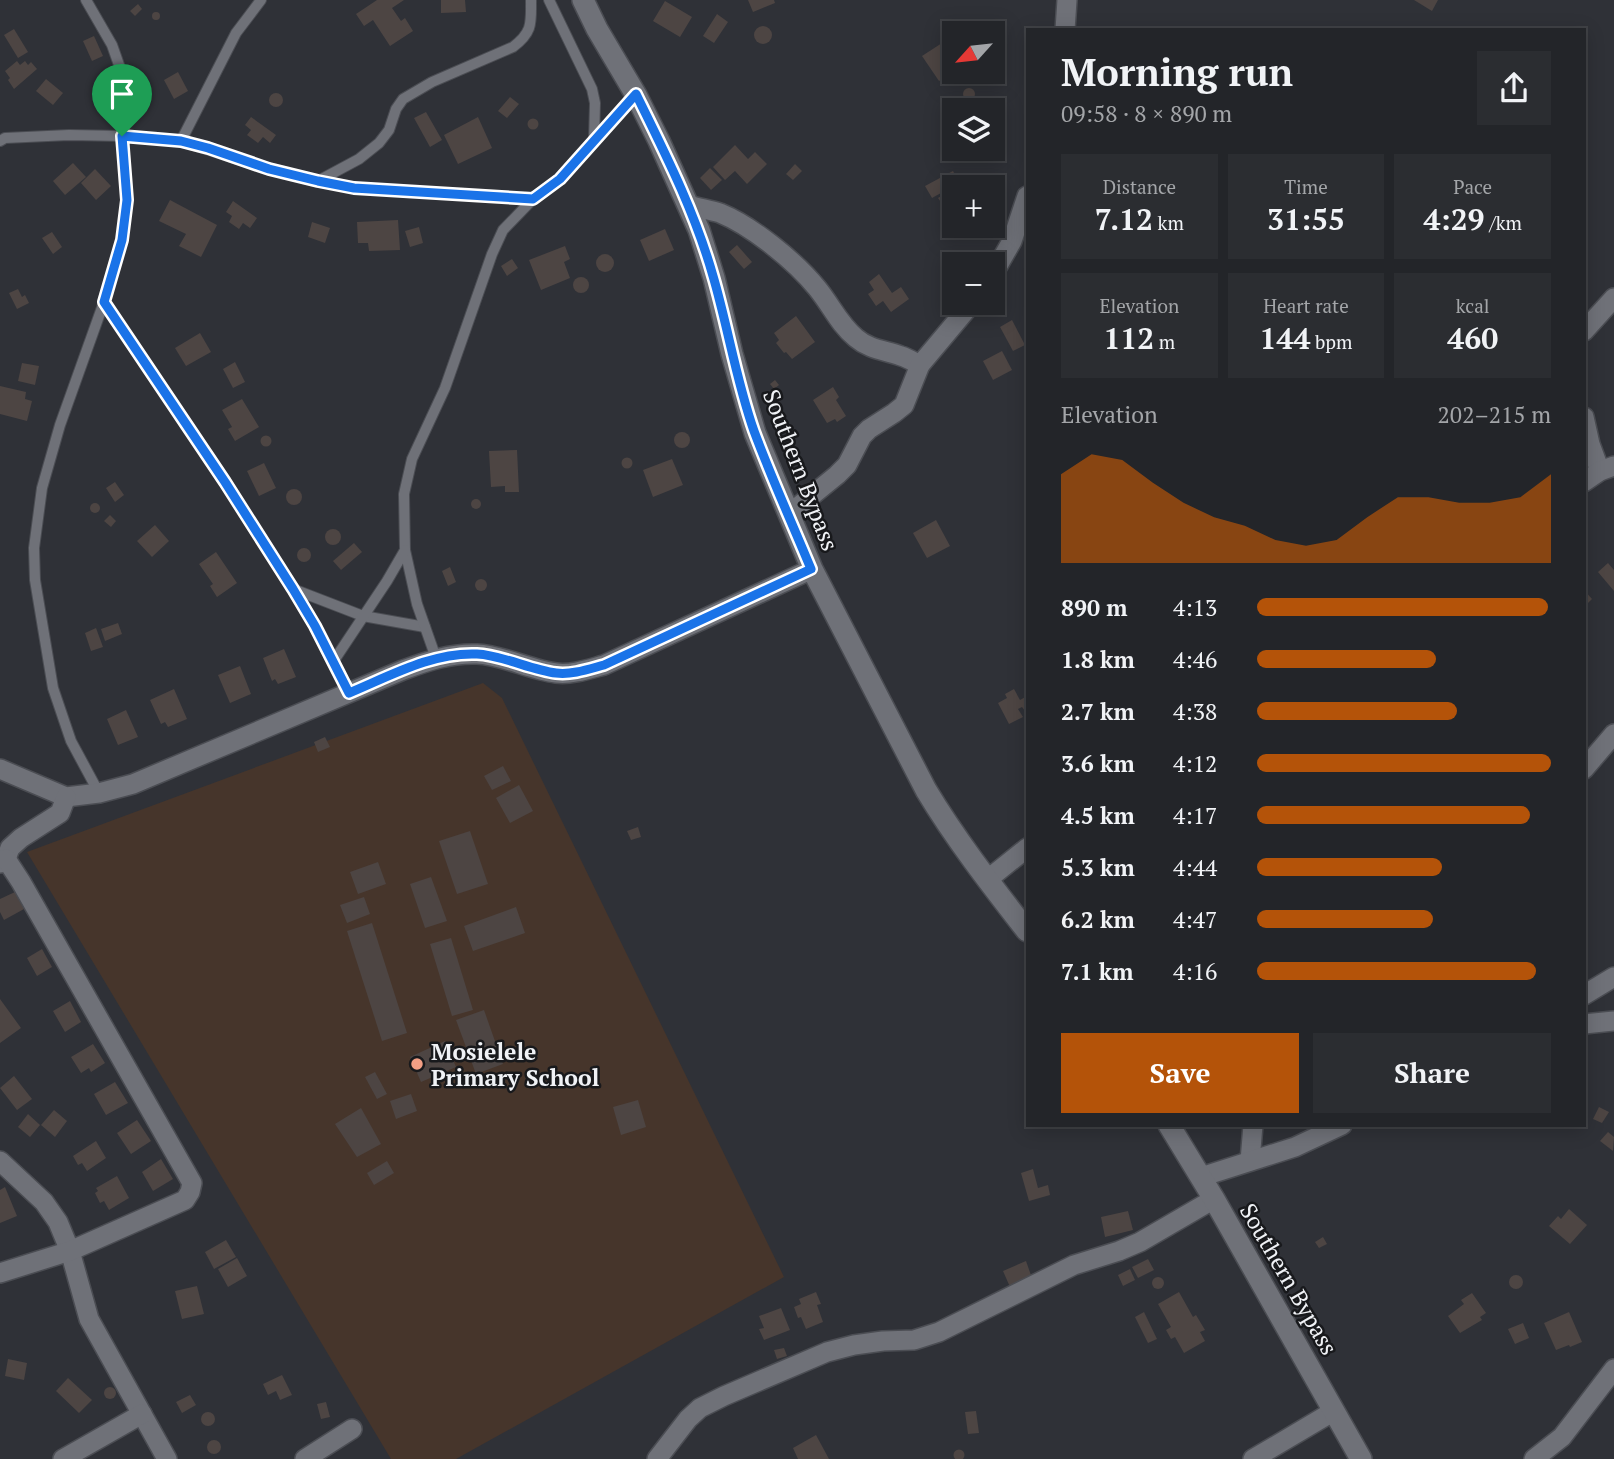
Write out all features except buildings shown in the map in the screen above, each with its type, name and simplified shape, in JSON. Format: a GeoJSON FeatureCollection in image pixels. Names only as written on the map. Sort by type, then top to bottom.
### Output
{"type":"FeatureCollection","features":[{"type":"Feature","properties":{"kind":"street","name":"Southern Bypass"},"geometry":{"type":"LineString","coordinates":[[583,0],[636,94],[689,205],[714,278],[755,433],[811,569],[926,790],[987,880],[1026,930]]}},
{"type":"Feature","properties":{"kind":"street"},"geometry":{"type":"LineString","coordinates":[[1065,28],[1067,0]]}},
{"type":"Feature","properties":{"kind":"street"},"geometry":{"type":"LineString","coordinates":[[1005,254],[1012,242],[1026,199]]}},
{"type":"Feature","properties":{"kind":"street"},"geometry":{"type":"LineString","coordinates":[[689,205],[720,214],[747,227],[793,264],[817,288],[836,317],[855,338],[869,347],[902,356],[920,365]]}},
{"type":"Feature","properties":{"kind":"street"},"geometry":{"type":"LineString","coordinates":[[1586,329],[1614,298]]}},
{"type":"Feature","properties":{"kind":"street"},"geometry":{"type":"LineString","coordinates":[[789,514],[847,465],[862,436],[869,429],[904,405],[920,365],[962,315]]}},
{"type":"Feature","properties":{"kind":"street"},"geometry":{"type":"LineString","coordinates":[[1586,426],[1590,444],[1607,468],[1586,481]]}},
{"type":"Feature","properties":{"kind":"street"},"geometry":{"type":"LineString","coordinates":[[0,769],[66,797],[99,793],[133,784],[436,658],[456,654],[481,654],[557,673],[577,672],[604,665],[811,569]]}},
{"type":"Feature","properties":{"kind":"street"},"geometry":{"type":"LineString","coordinates":[[1586,767],[1614,734]]}},
{"type":"Feature","properties":{"kind":"street"},"geometry":{"type":"LineString","coordinates":[[0,1273],[70,1251],[185,1200],[192,1183],[21,882],[3,861],[10,848],[21,838],[60,813],[66,797]]}},
{"type":"Feature","properties":{"kind":"street"},"geometry":{"type":"LineString","coordinates":[[987,880],[1026,849]]}},
{"type":"Feature","properties":{"kind":"street"},"geometry":{"type":"LineString","coordinates":[[1586,994],[1614,977]]}},
{"type":"Feature","properties":{"kind":"street"},"geometry":{"type":"LineString","coordinates":[[1586,1024],[1614,1021]]}},
{"type":"Feature","properties":{"kind":"street","name":"Southern Bypass"},"geometry":{"type":"LineString","coordinates":[[1170,1127],[1361,1459]]}},
{"type":"Feature","properties":{"kind":"street"},"geometry":{"type":"LineString","coordinates":[[1250,1161],[1253,1127]]}},
{"type":"Feature","properties":{"kind":"street"},"geometry":{"type":"LineString","coordinates":[[1201,1177],[1295,1147],[1338,1127]]}},
{"type":"Feature","properties":{"kind":"street"},"geometry":{"type":"LineString","coordinates":[[0,1161],[44,1202],[58,1222],[70,1251],[89,1319],[167,1459]]}},
{"type":"Feature","properties":{"kind":"street"},"geometry":{"type":"LineString","coordinates":[[657,1459],[688,1419],[700,1408],[724,1396],[827,1352],[874,1342],[914,1340],[939,1332],[1074,1265],[1140,1242],[1214,1199]]}},
{"type":"Feature","properties":{"kind":"street"},"geometry":{"type":"LineString","coordinates":[[1534,1459],[1562,1437],[1614,1369]]}},
{"type":"Feature","properties":{"kind":"street"},"geometry":{"type":"LineString","coordinates":[[1253,1459],[1334,1411]]}},
{"type":"Feature","properties":{"kind":"street"},"geometry":{"type":"LineString","coordinates":[[62,1459],[142,1414]]}},
{"type":"Feature","properties":{"kind":"street"},"geometry":{"type":"LineString","coordinates":[[305,1459],[352,1429]]}},
{"type":"Feature","properties":{"kind":"lane"},"geometry":{"type":"LineString","coordinates":[[86,0],[112,45],[125,82],[122,136],[127,200],[122,240],[104,302],[60,425],[42,488],[34,548],[35,580],[53,688],[71,741],[99,793]]}},
{"type":"Feature","properties":{"kind":"lane"},"geometry":{"type":"LineString","coordinates":[[181,141],[236,33],[261,0]]}},
{"type":"Feature","properties":{"kind":"lane"},"geometry":{"type":"LineString","coordinates":[[318,181],[359,159],[379,143],[389,130],[396,109],[404,99],[432,82],[513,47],[525,38],[530,30],[531,0]]}},
{"type":"Feature","properties":{"kind":"lane"},"geometry":{"type":"LineString","coordinates":[[550,0],[592,89],[595,103],[594,140]]}},
{"type":"Feature","properties":{"kind":"lane"},"geometry":{"type":"LineString","coordinates":[[436,658],[414,594],[405,550],[404,494],[412,459],[445,388],[503,230],[533,199],[560,179],[636,94]]}},
{"type":"Feature","properties":{"kind":"lane"},"geometry":{"type":"LineString","coordinates":[[0,141],[5,138],[56,135],[122,136],[181,141],[269,169],[318,181],[373,190],[533,199]]}},
{"type":"Feature","properties":{"kind":"lane"},"geometry":{"type":"LineString","coordinates":[[104,302],[293,589],[349,693]]}},
{"type":"Feature","properties":{"kind":"lane"},"geometry":{"type":"LineString","coordinates":[[333,662],[405,550]]}},
{"type":"Feature","properties":{"kind":"lane"},"geometry":{"type":"LineString","coordinates":[[293,589],[363,616],[425,627]]}},
{"type":"Feature","properties":{"kind":"shaded area","name":"Mosielele Primary School"},"geometry":{"type":"Polygon","coordinates":[[[483,683],[502,698],[784,1277],[456,1459],[391,1459],[27,852],[483,683]]]}},
{"type":"Feature","properties":{"kind":"place","name":"Mosielele Primary School"},"geometry":{"type":"Point","coordinates":[417,1064]}},
{"type":"Feature","properties":{"kind":"route"},"geometry":{"type":"LineString","coordinates":[[636,94],[699,230],[755,433],[811,569],[604,665],[577,672],[557,673],[481,654],[456,654],[403,670],[349,693],[293,589],[104,302],[122,240],[127,200],[122,136],[181,141],[269,169],[354,188],[533,199],[560,179],[636,94]]}}]}
